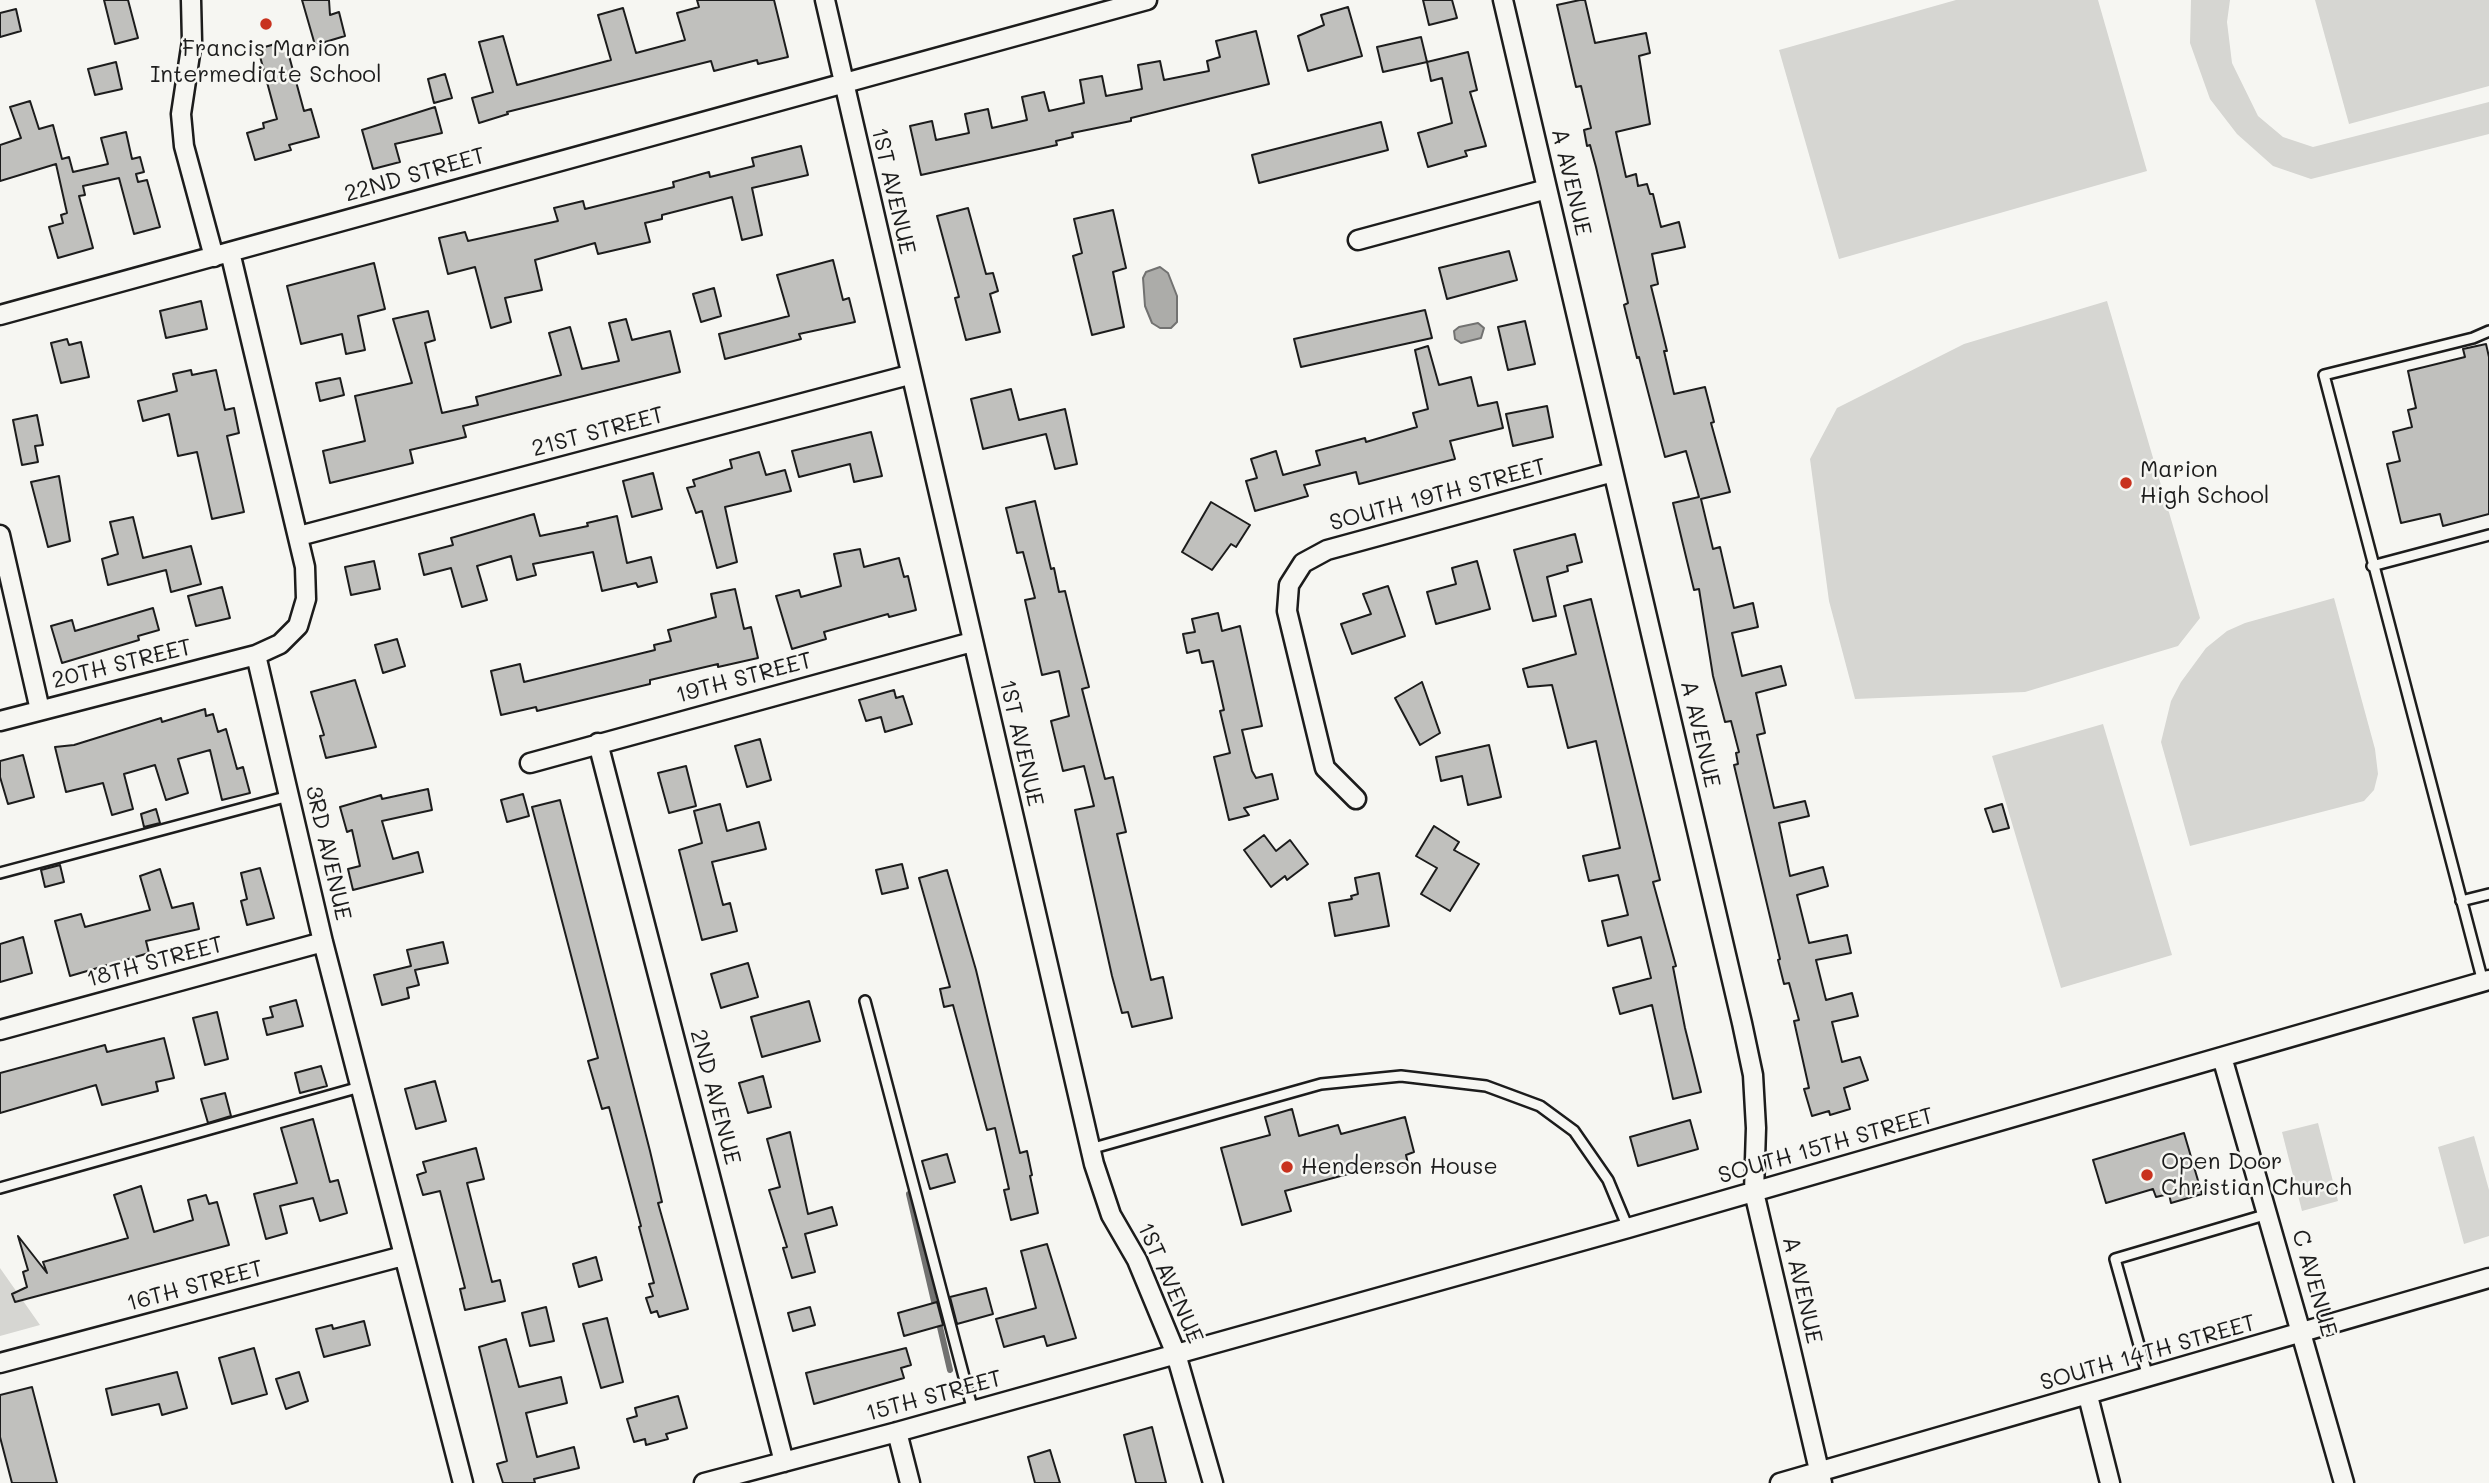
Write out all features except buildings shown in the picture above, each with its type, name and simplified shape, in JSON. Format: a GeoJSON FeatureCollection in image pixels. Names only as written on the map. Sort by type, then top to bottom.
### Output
{"type":"FeatureCollection","features":[{"type":"Feature","properties":{"kind":"street"},"geometry":{"type":"LineString","coordinates":[[191,0],[192,41],[181,114],[183,135],[222,254],[299,536],[305,567],[306,599],[298,626],[280,644],[256,655]]}},
{"type":"Feature","properties":{"kind":"street","name":"1ST AVENUE"},"geometry":{"type":"LineString","coordinates":[[825,0],[909,375],[1090,1149],[1111,1215],[1137,1260],[1176,1354],[1213,1483]]}},
{"type":"Feature","properties":{"kind":"street","name":"22ND STREET"},"geometry":{"type":"LineString","coordinates":[[0,315],[1120,4],[1147,0]]}},
{"type":"Feature","properties":{"kind":"street","name":"A AVENUE"},"geometry":{"type":"LineString","coordinates":[[1503,0],[1753,1076],[1756,1128],[1754,1192],[1820,1477]]}},
{"type":"Feature","properties":{"kind":"street"},"geometry":{"type":"LineString","coordinates":[[1358,240],[1547,189]]}},
{"type":"Feature","properties":{"kind":"street","name":"21ST STREET"},"geometry":{"type":"LineString","coordinates":[[299,536],[909,375]]}},
{"type":"Feature","properties":{"kind":"street","name":"SOUTH 19TH STREET"},"geometry":{"type":"LineString","coordinates":[[1356,799],[1325,768],[1287,611],[1289,585],[1303,563],[1327,550],[1613,472]]}},
{"type":"Feature","properties":{"kind":"street"},"geometry":{"type":"LineString","coordinates":[[0,535],[40,710]]}},
{"type":"Feature","properties":{"kind":"street","name":"19TH STREET"},"geometry":{"type":"LineString","coordinates":[[530,763],[972,642]]}},
{"type":"Feature","properties":{"kind":"street","name":"20TH STREET"},"geometry":{"type":"LineString","coordinates":[[0,721],[256,655]]}},
{"type":"Feature","properties":{"kind":"street","name":"3RD AVENUE"},"geometry":{"type":"LineString","coordinates":[[256,655],[323,942],[463,1483]]}},
{"type":"Feature","properties":{"kind":"street","name":"2ND AVENUE"},"geometry":{"type":"LineString","coordinates":[[598,743],[784,1462]]}},
{"type":"Feature","properties":{"kind":"street","name":"18TH STREET"},"geometry":{"type":"LineString","coordinates":[[0,1030],[323,942]]}},
{"type":"Feature","properties":{"kind":"street","name":"SOUTH 15TH STREET"},"geometry":{"type":"LineString","coordinates":[[1176,1354],[1628,1228],[2486,981]]}},
{"type":"Feature","properties":{"kind":"street","name":"C AVENUE"},"geometry":{"type":"LineString","coordinates":[[2222,1057],[2304,1334],[2344,1483]]}},
{"type":"Feature","properties":{"kind":"street","name":"16TH STREET"},"geometry":{"type":"LineString","coordinates":[[0,1363],[403,1256]]}},
{"type":"Feature","properties":{"kind":"street","name":"SOUTH 14TH STREET"},"geometry":{"type":"LineString","coordinates":[[1780,1483],[1820,1477],[2489,1278]]}},
{"type":"Feature","properties":{"kind":"street","name":"15TH STREET"},"geometry":{"type":"LineString","coordinates":[[704,1483],[897,1433],[1176,1354]]}},
{"type":"Feature","properties":{"kind":"street"},"geometry":{"type":"LineString","coordinates":[[2088,1396],[2110,1483]]}},
{"type":"Feature","properties":{"kind":"street"},"geometry":{"type":"LineString","coordinates":[[897,1433],[910,1483]]}},
{"type":"Feature","properties":{"kind":"lane"},"geometry":{"type":"LineString","coordinates":[[2486,981],[2461,901],[2324,375],[2473,338],[2489,331]]}},
{"type":"Feature","properties":{"kind":"lane"},"geometry":{"type":"LineString","coordinates":[[2372,566],[2489,536]]}},
{"type":"Feature","properties":{"kind":"lane"},"geometry":{"type":"LineString","coordinates":[[0,873],[289,796]]}},
{"type":"Feature","properties":{"kind":"lane"},"geometry":{"type":"LineString","coordinates":[[2461,901],[2489,894]]}},
{"type":"Feature","properties":{"kind":"lane"},"geometry":{"type":"LineString","coordinates":[[865,1001],[973,1411]]}},
{"type":"Feature","properties":{"kind":"lane"},"geometry":{"type":"LineString","coordinates":[[1090,1149],[1321,1084],[1401,1076],[1486,1086],[1540,1106],[1574,1131],[1608,1180],[1628,1228]]}},
{"type":"Feature","properties":{"kind":"lane"},"geometry":{"type":"LineString","coordinates":[[0,1188],[360,1087]]}},
{"type":"Feature","properties":{"kind":"lane"},"geometry":{"type":"LineString","coordinates":[[2148,1379],[2115,1259],[2268,1214]]}},
{"type":"Feature","properties":{"kind":"shaded area"},"geometry":{"type":"Polygon","coordinates":[[[1956,0],[2098,0],[2147,171],[1839,259],[1779,50],[1956,0]]]}},
{"type":"Feature","properties":{"kind":"shaded area"},"geometry":{"type":"Polygon","coordinates":[[[2191,0],[2230,0],[2227,22],[2232,63],[2258,116],[2283,137],[2313,147],[2489,102],[2489,134],[2311,179],[2273,166],[2237,134],[2210,99],[2190,43],[2191,0]]]}},
{"type":"Feature","properties":{"kind":"shaded area"},"geometry":{"type":"Polygon","coordinates":[[[2315,0],[2489,0],[2489,86],[2349,124],[2315,0]]]}},
{"type":"Feature","properties":{"kind":"shaded area"},"geometry":{"type":"Polygon","coordinates":[[[1160,267],[1168,273],[1177,296],[1177,322],[1171,328],[1160,328],[1152,323],[1145,306],[1143,278],[1146,272],[1160,267]]]}},
{"type":"Feature","properties":{"kind":"shaded area"},"geometry":{"type":"Polygon","coordinates":[[[2107,301],[2200,618],[2178,646],[2025,692],[1855,699],[1829,601],[1810,459],[1837,408],[1964,344],[2107,301]]]}},
{"type":"Feature","properties":{"kind":"shaded area"},"geometry":{"type":"Polygon","coordinates":[[[1478,323],[1484,328],[1481,338],[1461,343],[1455,339],[1454,331],[1459,327],[1478,323]]]}},
{"type":"Feature","properties":{"kind":"shaded area"},"geometry":{"type":"Polygon","coordinates":[[[2334,598],[2375,749],[2378,774],[2374,790],[2364,801],[2190,846],[2161,742],[2171,701],[2181,682],[2206,648],[2227,631],[2245,623],[2334,598]]]}},
{"type":"Feature","properties":{"kind":"shaded area"},"geometry":{"type":"Polygon","coordinates":[[[2103,724],[2172,955],[2061,988],[1992,756],[2103,724]]]}},
{"type":"Feature","properties":{"kind":"shaded area"},"geometry":{"type":"Polygon","coordinates":[[[2318,1123],[2338,1201],[2302,1211],[2282,1132],[2318,1123]]]}},
{"type":"Feature","properties":{"kind":"shaded area"},"geometry":{"type":"Polygon","coordinates":[[[2474,1136],[2489,1190],[2489,1236],[2464,1244],[2438,1147],[2474,1136]]]}},
{"type":"Feature","properties":{"kind":"shaded area"},"geometry":{"type":"Polygon","coordinates":[[[0,1268],[40,1325],[0,1336],[0,1268]]]}},
{"type":"Feature","properties":{"kind":"waterway"},"geometry":{"type":"LineString","coordinates":[[909,1194],[950,1370]]}},
{"type":"Feature","properties":{"kind":"place","name":"Francis Marion Intermediate School"},"geometry":{"type":"Point","coordinates":[266,24]}},
{"type":"Feature","properties":{"kind":"place","name":"Marion High School"},"geometry":{"type":"Point","coordinates":[2126,483]}},
{"type":"Feature","properties":{"kind":"place","name":"Henderson House"},"geometry":{"type":"Point","coordinates":[1287,1167]}},
{"type":"Feature","properties":{"kind":"place","name":"Open Door Christian Church"},"geometry":{"type":"Point","coordinates":[2147,1175]}}]}
